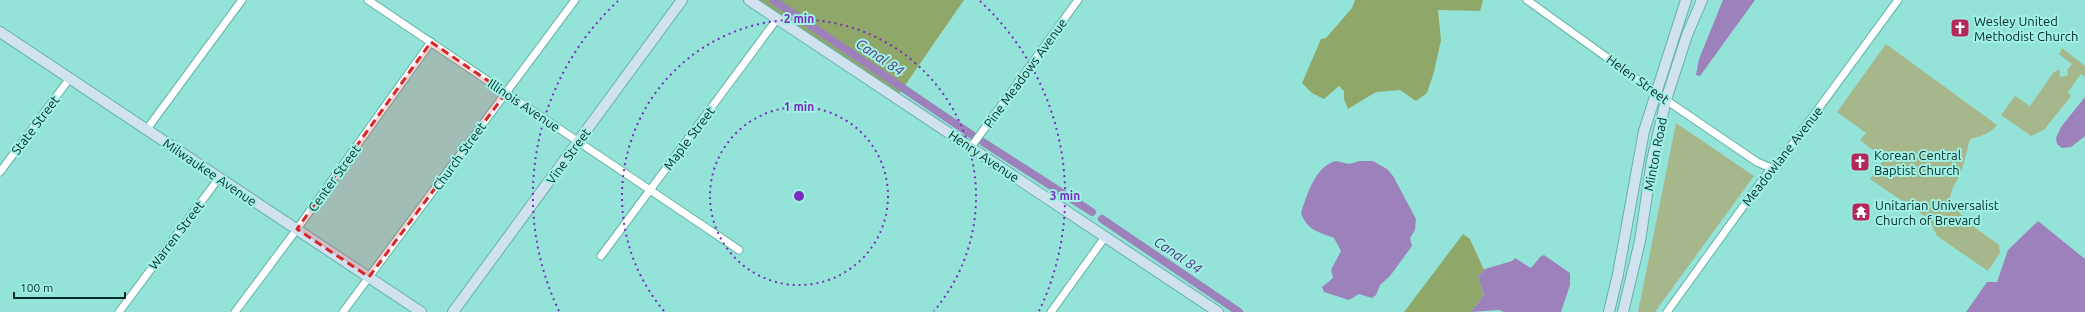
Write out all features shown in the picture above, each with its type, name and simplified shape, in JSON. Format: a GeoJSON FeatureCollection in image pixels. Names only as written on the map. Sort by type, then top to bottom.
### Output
{"type":"FeatureCollection","features":[{"type":"Feature","properties":{"kind":"street"},"geometry":{"type":"LineString","coordinates":[[147,129],[242,0]]}},
{"type":"Feature","properties":{"kind":"street","name":"Illinois Avenue"},"geometry":{"type":"LineString","coordinates":[[368,0],[738,250]]}},
{"type":"Feature","properties":{"kind":"street","name":"Church Street"},"geometry":{"type":"LineString","coordinates":[[343,312],[574,0]]}},
{"type":"Feature","properties":{"kind":"street","name":"Vine Street"},"geometry":{"type":"LineString","coordinates":[[452,312],[682,0]]}},
{"type":"Feature","properties":{"kind":"street","name":"Henry Avenue"},"geometry":{"type":"LineString","coordinates":[[749,0],[1218,312]]}},
{"type":"Feature","properties":{"kind":"street","name":"Pine Meadows Avenue"},"geometry":{"type":"LineString","coordinates":[[971,147],[1078,0]]}},
{"type":"Feature","properties":{"kind":"street","name":"Helen Street"},"geometry":{"type":"LineString","coordinates":[[1527,0],[1656,91],[1666,100],[1757,162],[1771,168]]}},
{"type":"Feature","properties":{"kind":"street","name":"Minton Road"},"geometry":{"type":"LineString","coordinates":[[1609,312],[1644,131],[1686,0]]}},
{"type":"Feature","properties":{"kind":"street","name":"Minton Road"},"geometry":{"type":"LineString","coordinates":[[1623,312],[1640,241],[1654,150],[1666,100],[1687,35],[1702,0]]}},
{"type":"Feature","properties":{"kind":"street","name":"Meadowlane Avenue"},"geometry":{"type":"LineString","coordinates":[[1667,312],[1771,168],[1778,164],[1898,0]]}},
{"type":"Feature","properties":{"kind":"street","name":"Maple Street"},"geometry":{"type":"LineString","coordinates":[[601,256],[778,19]]}},
{"type":"Feature","properties":{"kind":"street","name":"Milwaukee Avenue"},"geometry":{"type":"LineString","coordinates":[[0,32],[421,312]]}},
{"type":"Feature","properties":{"kind":"street","name":"Center Street"},"geometry":{"type":"LineString","coordinates":[[235,312],[297,229],[431,42]]}},
{"type":"Feature","properties":{"kind":"street","name":"State Street"},"geometry":{"type":"LineString","coordinates":[[0,172],[70,78]]}},
{"type":"Feature","properties":{"kind":"street","name":"Warren Street"},"geometry":{"type":"LineString","coordinates":[[119,312],[219,178]]}},
{"type":"Feature","properties":{"kind":"street"},"geometry":{"type":"LineString","coordinates":[[1051,312],[1105,237]]}},
{"type":"Feature","properties":{"kind":"street"},"geometry":{"type":"LineString","coordinates":[[1613,295],[1628,293]]}},
{"type":"Feature","properties":{"kind":"highlighted area"},"geometry":{"type":"Polygon","coordinates":[[[431,42],[506,93],[369,277],[297,229],[431,42]]]}},
{"type":"Feature","properties":{"kind":"green space"},"geometry":{"type":"Polygon","coordinates":[[[759,0],[964,0],[899,94],[759,0]]]}},
{"type":"Feature","properties":{"kind":"green space"},"geometry":{"type":"Polygon","coordinates":[[[1355,0],[1483,0],[1480,11],[1438,10],[1441,40],[1434,72],[1427,93],[1416,101],[1400,90],[1376,92],[1348,109],[1344,99],[1344,91],[1339,86],[1324,99],[1312,93],[1302,83],[1321,39],[1326,38],[1352,8],[1355,0]]]}},
{"type":"Feature","properties":{"kind":"green space"},"geometry":{"type":"Polygon","coordinates":[[[1886,44],[1997,125],[1985,134],[1970,139],[1961,173],[1953,187],[1950,197],[1965,219],[1999,245],[2000,253],[1988,271],[1937,236],[1929,219],[1870,179],[1884,159],[1860,140],[1866,133],[1837,112],[1886,44]]]}},
{"type":"Feature","properties":{"kind":"green space"},"geometry":{"type":"Polygon","coordinates":[[[2062,48],[2085,66],[2085,77],[2081,74],[2068,92],[2071,96],[2044,130],[2031,136],[2001,115],[2015,96],[2030,106],[2053,73],[2059,69],[2060,77],[2068,75],[2067,70],[2072,64],[2059,54],[2062,48]]]}},
{"type":"Feature","properties":{"kind":"green space"},"geometry":{"type":"Polygon","coordinates":[[[1676,123],[1754,176],[1655,312],[1638,312],[1676,123]]]}},
{"type":"Feature","properties":{"kind":"green space"},"geometry":{"type":"Polygon","coordinates":[[[1463,234],[1470,239],[1484,270],[1478,276],[1484,295],[1471,312],[1404,312],[1463,234]]]}},
{"type":"Feature","properties":{"kind":"shaded area"},"geometry":{"type":"Polygon","coordinates":[[[1723,0],[1755,0],[1700,76],[1696,75],[1699,59],[1723,0]]]}},
{"type":"Feature","properties":{"kind":"shaded area"},"geometry":{"type":"Polygon","coordinates":[[[2085,97],[2085,136],[2071,147],[2062,148],[2057,144],[2056,138],[2061,127],[2085,97]]]}},
{"type":"Feature","properties":{"kind":"shaded area"},"geometry":{"type":"Polygon","coordinates":[[[1336,161],[1349,164],[1360,161],[1373,161],[1387,169],[1393,176],[1416,219],[1415,230],[1410,238],[1412,246],[1390,276],[1380,285],[1376,295],[1372,298],[1359,294],[1349,300],[1324,292],[1322,287],[1333,278],[1331,270],[1341,251],[1334,238],[1318,232],[1310,227],[1301,213],[1309,190],[1317,175],[1329,164],[1336,161]]]}},
{"type":"Feature","properties":{"kind":"shaded area"},"geometry":{"type":"Polygon","coordinates":[[[2038,221],[2085,259],[2085,312],[1966,312],[1987,282],[1997,282],[2008,250],[2038,221]]]}},
{"type":"Feature","properties":{"kind":"shaded area"},"geometry":{"type":"Polygon","coordinates":[[[1544,255],[1570,273],[1570,285],[1561,312],[1504,312],[1499,310],[1471,312],[1484,295],[1478,276],[1485,269],[1512,261],[1515,258],[1531,268],[1540,257],[1544,255]]]}},
{"type":"Feature","properties":{"kind":"waterway","name":"Canal 84"},"geometry":{"type":"LineString","coordinates":[[773,0],[972,135]]}},
{"type":"Feature","properties":{"kind":"waterway","name":"Canal 84"},"geometry":{"type":"LineString","coordinates":[[983,142],[1092,212]]}},
{"type":"Feature","properties":{"kind":"waterway","name":"Canal 84"},"geometry":{"type":"LineString","coordinates":[[1102,219],[1239,312]]}},
{"type":"Feature","properties":{"kind":"place","name":"Wesley United Methodist Church"},"geometry":{"type":"Point","coordinates":[1960,28]}},
{"type":"Feature","properties":{"kind":"place","name":"Korean Central Baptist Church"},"geometry":{"type":"Point","coordinates":[1860,162]}},
{"type":"Feature","properties":{"kind":"place","name":"Unitarian Universalist Church of Brevard"},"geometry":{"type":"Point","coordinates":[1861,212]}}]}
